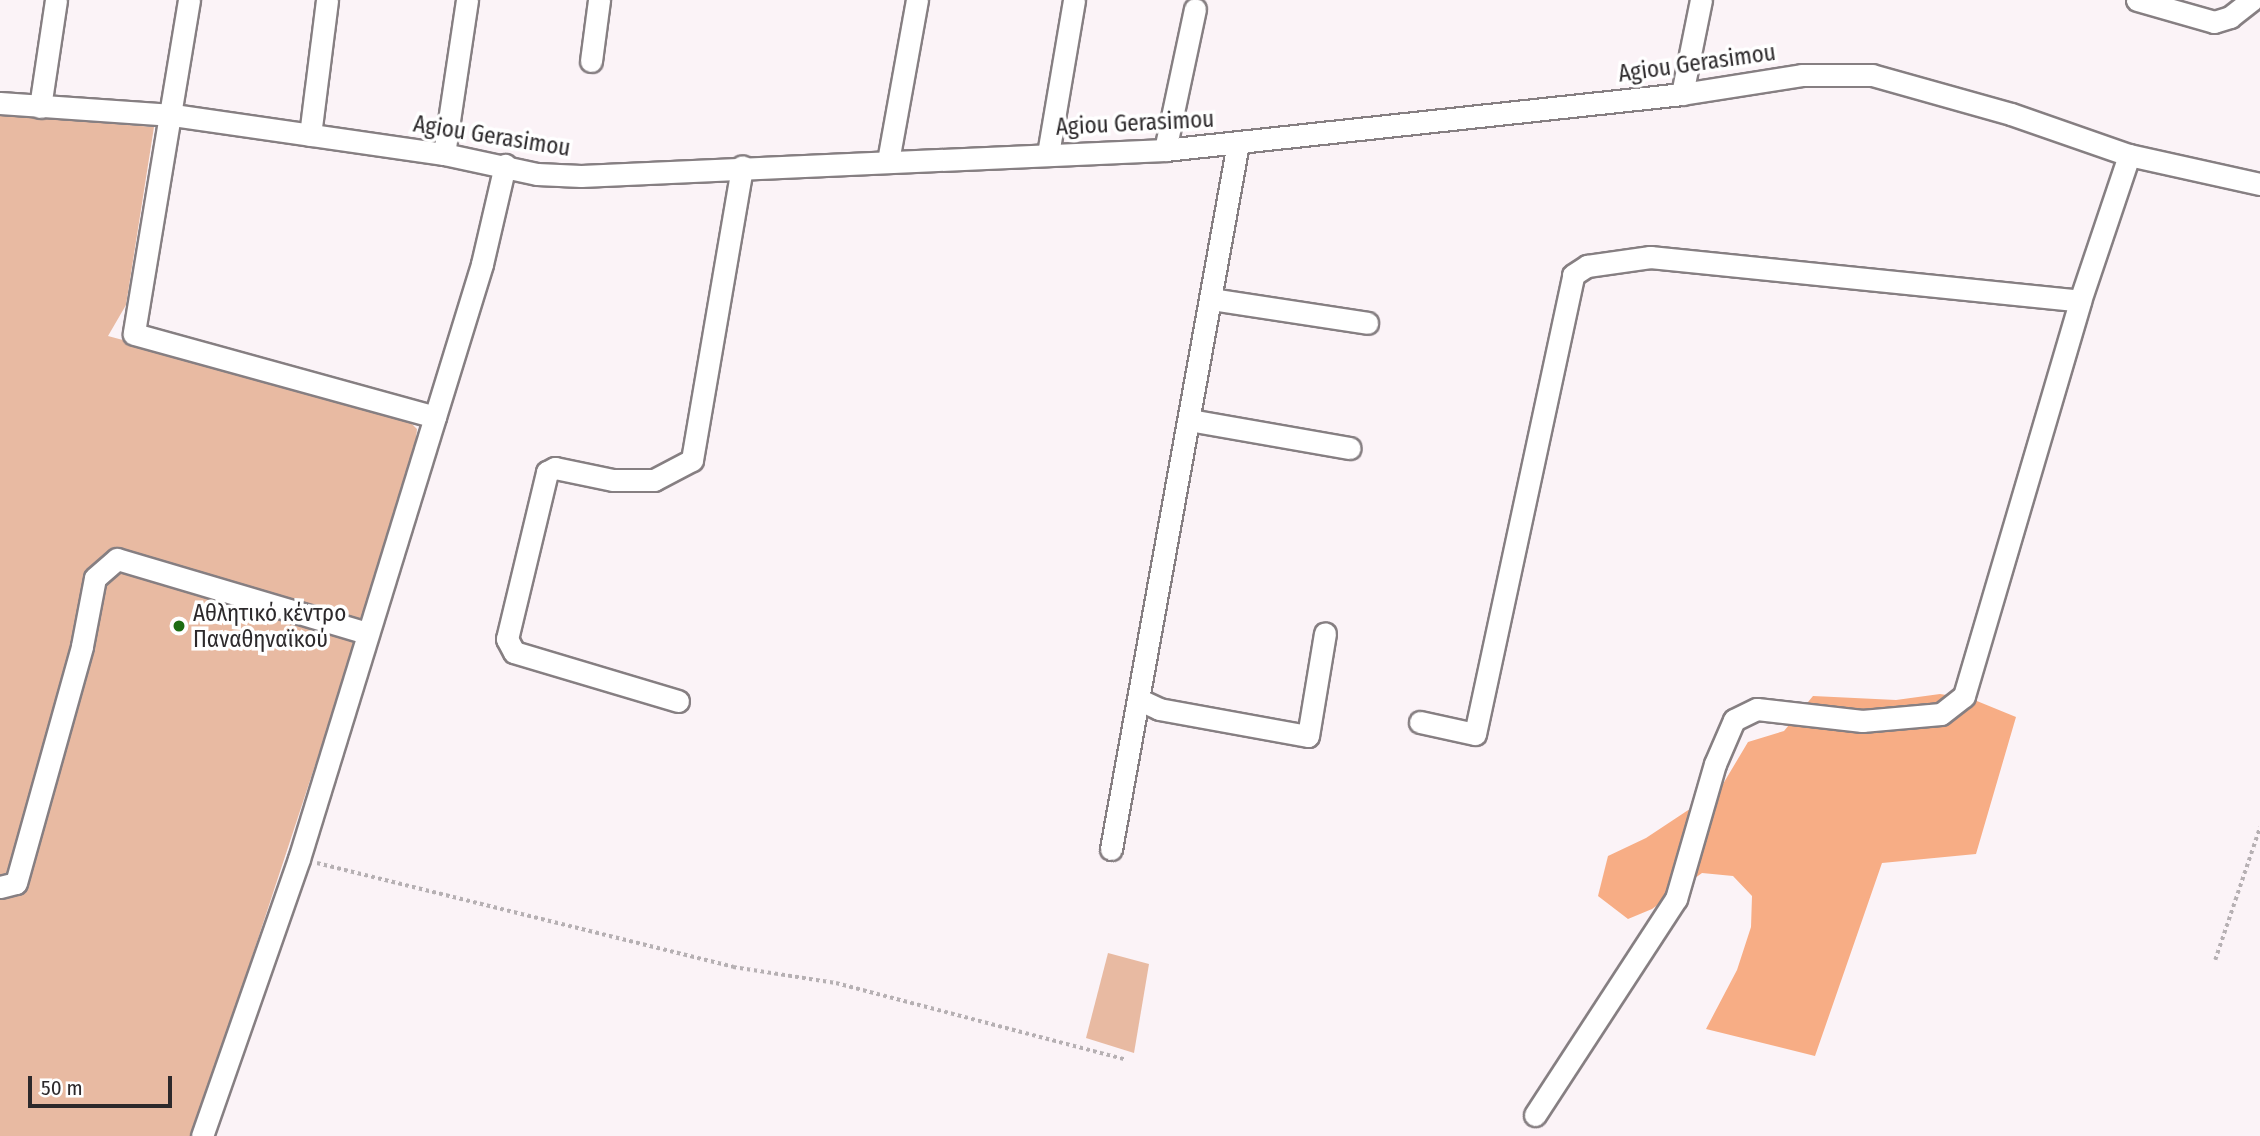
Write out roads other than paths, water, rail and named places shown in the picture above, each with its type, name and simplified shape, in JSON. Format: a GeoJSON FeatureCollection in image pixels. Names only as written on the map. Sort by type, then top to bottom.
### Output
{"type":"FeatureCollection","features":[{"type":"Feature","properties":{"kind":"street"},"geometry":{"type":"LineString","coordinates":[[40,107],[56,0]]}},
{"type":"Feature","properties":{"kind":"street"},"geometry":{"type":"LineString","coordinates":[[189,0],[173,115],[134,334],[435,417]]}},
{"type":"Feature","properties":{"kind":"street"},"geometry":{"type":"LineString","coordinates":[[310,135],[327,0]]}},
{"type":"Feature","properties":{"kind":"street"},"geometry":{"type":"LineString","coordinates":[[444,154],[467,0]]}},
{"type":"Feature","properties":{"kind":"street"},"geometry":{"type":"LineString","coordinates":[[590,61],[599,0]]}},
{"type":"Feature","properties":{"kind":"street"},"geometry":{"type":"LineString","coordinates":[[888,161],[917,0]]}},
{"type":"Feature","properties":{"kind":"street"},"geometry":{"type":"LineString","coordinates":[[1048,154],[1074,0]]}},
{"type":"Feature","properties":{"kind":"street"},"geometry":{"type":"LineString","coordinates":[[1682,94],[1701,0]]}},
{"type":"Feature","properties":{"kind":"street"},"geometry":{"type":"LineString","coordinates":[[2137,0],[2214,22],[2230,17],[2252,0]]}},
{"type":"Feature","properties":{"kind":"street"},"geometry":{"type":"LineString","coordinates":[[1165,150],[1195,9]]}},
{"type":"Feature","properties":{"kind":"street","name":"Agiou Gerasimou"},"geometry":{"type":"LineString","coordinates":[[0,103],[173,115],[444,154],[537,174],[581,176],[742,166],[1165,150],[1682,94],[1802,75],[1872,75],[2011,114],[2129,155],[2260,184]]}},
{"type":"Feature","properties":{"kind":"street"},"geometry":{"type":"LineString","coordinates":[[1111,849],[1238,143]]}},
{"type":"Feature","properties":{"kind":"street"},"geometry":{"type":"LineString","coordinates":[[1535,1115],[1676,899],[1714,764],[1734,720],[1757,709],[1862,722],[1941,714],[1964,696],[2080,301],[2129,155]]}},
{"type":"Feature","properties":{"kind":"street"},"geometry":{"type":"LineString","coordinates":[[202,1136],[299,859],[482,264],[505,165]]}},
{"type":"Feature","properties":{"kind":"street"},"geometry":{"type":"LineString","coordinates":[[678,701],[514,652],[507,639],[547,472],[555,468],[613,480],[654,480],[692,460],[742,166]]}},
{"type":"Feature","properties":{"kind":"street"},"geometry":{"type":"LineString","coordinates":[[1420,722],[1475,734],[1545,422],[1567,290],[1573,275],[1587,266],[1650,257],[2080,301]]}},
{"type":"Feature","properties":{"kind":"street"},"geometry":{"type":"LineString","coordinates":[[1211,299],[1367,323]]}},
{"type":"Feature","properties":{"kind":"street"},"geometry":{"type":"LineString","coordinates":[[1189,420],[1350,449]]}},
{"type":"Feature","properties":{"kind":"street"},"geometry":{"type":"LineString","coordinates":[[0,887],[16,883],[82,646],[95,578],[117,559],[367,633]]}},
{"type":"Feature","properties":{"kind":"street"},"geometry":{"type":"LineString","coordinates":[[1138,699],[1158,709],[1308,736],[1325,633]]}},
{"type":"Feature","properties":{"kind":"place","name":"Αθλητικό κέντρο Παναθηναϊκού"},"geometry":{"type":"Point","coordinates":[179,626]}}]}
